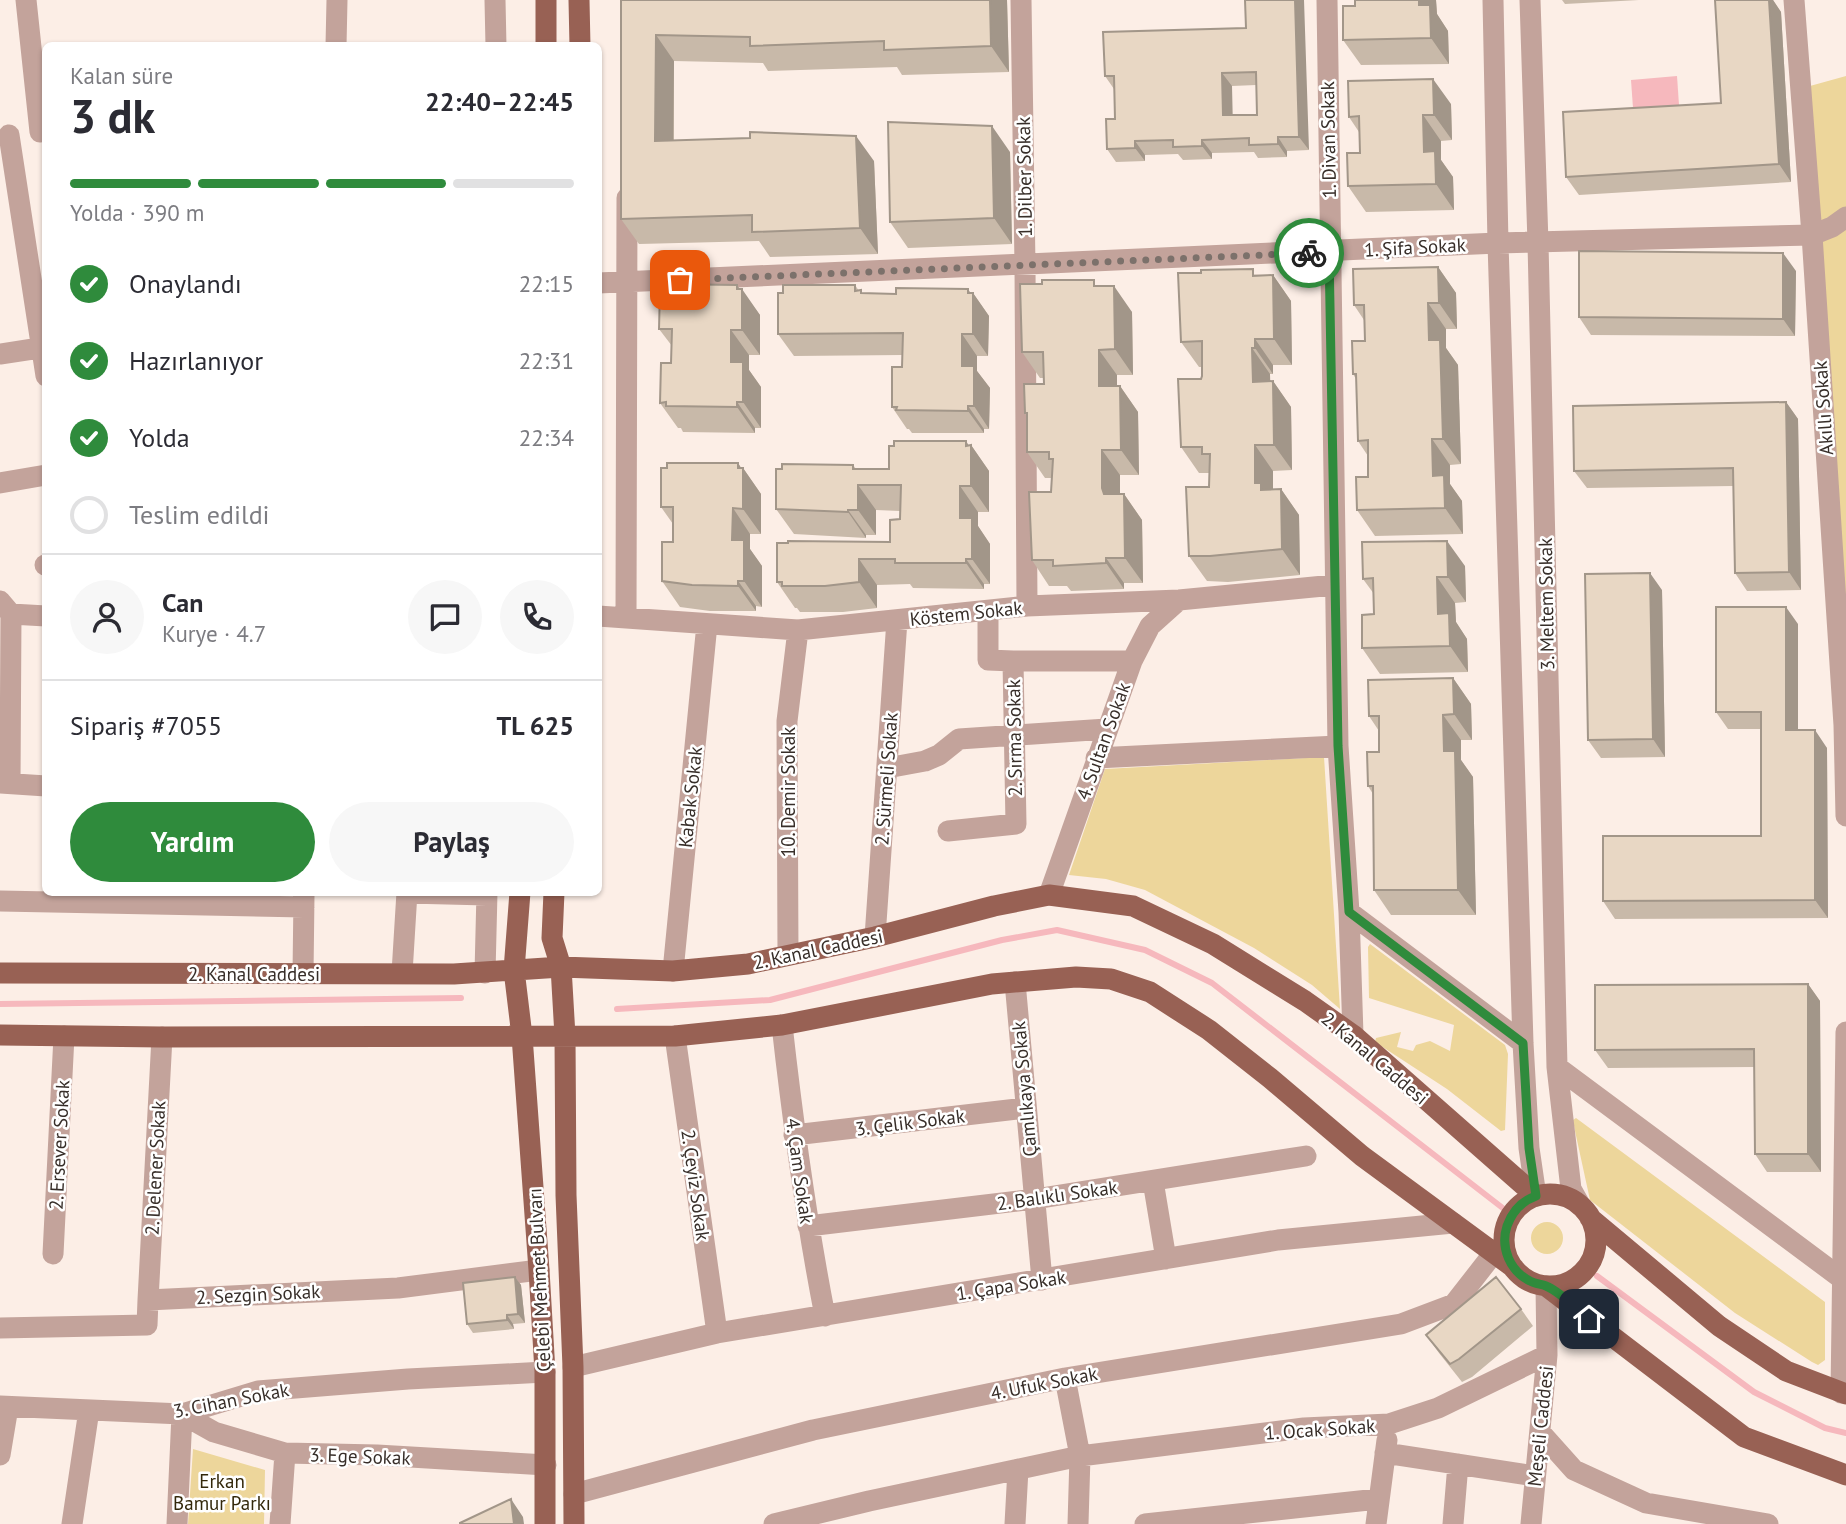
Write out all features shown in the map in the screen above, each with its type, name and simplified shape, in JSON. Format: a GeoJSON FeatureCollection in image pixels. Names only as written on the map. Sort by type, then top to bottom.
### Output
{"type":"FeatureCollection","features":[{"type":"Feature","properties":{"kind":"main road"},"geometry":{"type":"LineString","coordinates":[[546,0],[547,42]]}},
{"type":"Feature","properties":{"kind":"main road"},"geometry":{"type":"LineString","coordinates":[[579,0],[580,42]]}},
{"type":"Feature","properties":{"kind":"main road","name":"2. Kanal Caddesi"},"geometry":{"type":"LineString","coordinates":[[0,973],[402,974],[485,973],[561,967],[673,971],[748,964],[1049,895],[1133,906],[1213,944],[1305,1001],[1353,1035],[1536,1196]]}},
{"type":"Feature","properties":{"kind":"main road","name":"Çelebi Mehmet Bulvarı"},"geometry":{"type":"LineString","coordinates":[[520,896],[514,970],[522,1036],[545,1372],[545,1524]]}},
{"type":"Feature","properties":{"kind":"main road","name":"Çelebi Mehmet Bulvarı"},"geometry":{"type":"LineString","coordinates":[[554,896],[552,937],[561,967],[565,1037],[574,1524]]}},
{"type":"Feature","properties":{"kind":"main road"},"geometry":{"type":"LineString","coordinates":[[0,1035],[675,1036],[782,1025],[1015,982],[1076,977],[1111,979],[1150,992],[1209,1030],[1270,1078],[1330,1131],[1528,1280],[1546,1286],[1744,1437],[1846,1475]]}},
{"type":"Feature","properties":{"kind":"main road"},"geometry":{"type":"LineString","coordinates":[[1513,1267],[1505,1248],[1510,1217],[1520,1205],[1536,1196],[1557,1194],[1569,1198],[1719,1326],[1786,1371],[1843,1394]]}},
{"type":"Feature","properties":{"kind":"main road"},"geometry":{"type":"LineString","coordinates":[[1546,1286],[1565,1284],[1587,1268],[1596,1241],[1595,1228],[1585,1211]]}},
{"type":"Feature","properties":{"kind":"street"},"geometry":{"type":"LineString","coordinates":[[26,0],[42,124]]}},
{"type":"Feature","properties":{"kind":"street"},"geometry":{"type":"LineString","coordinates":[[336,42],[337,0]]}},
{"type":"Feature","properties":{"kind":"street"},"geometry":{"type":"LineString","coordinates":[[495,0],[496,42]]}},
{"type":"Feature","properties":{"kind":"street","name":"1. Dilber Sokak"},"geometry":{"type":"LineString","coordinates":[[1021,0],[1027,606]]}},
{"type":"Feature","properties":{"kind":"street","name":"1. Divan Sokak"},"geometry":{"type":"LineString","coordinates":[[1327,0],[1338,746],[1349,912],[1353,1035]]}},
{"type":"Feature","properties":{"kind":"street","name":"3. Meltem Sokak"},"geometry":{"type":"LineString","coordinates":[[1493,0],[1523,1043],[1529,1148],[1536,1196]]}},
{"type":"Feature","properties":{"kind":"street","name":"3. Meltem Sokak"},"geometry":{"type":"LineString","coordinates":[[1530,0],[1557,1067],[1571,1189],[1585,1211]]}},
{"type":"Feature","properties":{"kind":"street","name":"Akıllı Sokak"},"geometry":{"type":"LineString","coordinates":[[1794,0],[1844,725],[1846,816]]}},
{"type":"Feature","properties":{"kind":"street"},"geometry":{"type":"LineString","coordinates":[[42,132],[4,134],[42,343]]}},
{"type":"Feature","properties":{"kind":"street"},"geometry":{"type":"LineString","coordinates":[[626,618],[627,175]]}},
{"type":"Feature","properties":{"kind":"street"},"geometry":{"type":"LineString","coordinates":[[1812,235],[1832,227],[1846,217]]}},
{"type":"Feature","properties":{"kind":"street","name":"1. Şifa Sokak"},"geometry":{"type":"LineString","coordinates":[[602,283],[1498,243],[1812,235]]}},
{"type":"Feature","properties":{"kind":"street"},"geometry":{"type":"LineString","coordinates":[[0,354],[42,348]]}},
{"type":"Feature","properties":{"kind":"street"},"geometry":{"type":"LineString","coordinates":[[0,483],[42,476]]}},
{"type":"Feature","properties":{"kind":"street","name":"Köstem Sokak"},"geometry":{"type":"LineString","coordinates":[[602,616],[798,631],[1027,606],[1178,600],[1334,585]]}},
{"type":"Feature","properties":{"kind":"street","name":"4. Sultan Sokak"},"geometry":{"type":"LineString","coordinates":[[1049,895],[1132,661],[1150,626],[1178,600]]}},
{"type":"Feature","properties":{"kind":"street"},"geometry":{"type":"LineString","coordinates":[[42,615],[6,608],[5,783],[42,786]]}},
{"type":"Feature","properties":{"kind":"street"},"geometry":{"type":"LineString","coordinates":[[988,611],[988,660],[1013,661]]}},
{"type":"Feature","properties":{"kind":"street","name":"2. Sürmeli Sokak"},"geometry":{"type":"LineString","coordinates":[[875,937],[897,620]]}},
{"type":"Feature","properties":{"kind":"street","name":"Kabak Sokak"},"geometry":{"type":"LineString","coordinates":[[673,971],[707,624]]}},
{"type":"Feature","properties":{"kind":"street","name":"10. Demir Sokak"},"geometry":{"type":"LineString","coordinates":[[788,955],[787,721],[798,631]]}},
{"type":"Feature","properties":{"kind":"street","name":"2. Sırma Sokak"},"geometry":{"type":"LineString","coordinates":[[948,831],[1016,824],[1013,661],[1132,661]]}},
{"type":"Feature","properties":{"kind":"street"},"geometry":{"type":"LineString","coordinates":[[887,768],[925,761],[939,755],[959,739],[1107,729]]}},
{"type":"Feature","properties":{"kind":"street"},"geometry":{"type":"LineString","coordinates":[[1096,758],[1338,746]]}},
{"type":"Feature","properties":{"kind":"street"},"geometry":{"type":"LineString","coordinates":[[402,974],[407,896]]}},
{"type":"Feature","properties":{"kind":"street"},"geometry":{"type":"LineString","coordinates":[[485,973],[486,896]]}},
{"type":"Feature","properties":{"kind":"street"},"geometry":{"type":"LineString","coordinates":[[0,901],[119,898],[304,900],[303,974]]}},
{"type":"Feature","properties":{"kind":"street"},"geometry":{"type":"LineString","coordinates":[[1349,912],[1523,1043]]}},
{"type":"Feature","properties":{"kind":"street","name":"Çamlıkaya Sokak"},"geometry":{"type":"LineString","coordinates":[[1015,982],[1042,1280]]}},
{"type":"Feature","properties":{"kind":"street","name":"4. Çam Sokak"},"geometry":{"type":"LineString","coordinates":[[782,1025],[794,1135],[825,1316]]}},
{"type":"Feature","properties":{"kind":"street"},"geometry":{"type":"LineString","coordinates":[[1843,1394],[1841,1278],[1846,1032]]}},
{"type":"Feature","properties":{"kind":"street","name":"2. Ersever Sokak"},"geometry":{"type":"LineString","coordinates":[[53,1254],[64,1036]]}},
{"type":"Feature","properties":{"kind":"street","name":"2. Çeyiz Sokak"},"geometry":{"type":"LineString","coordinates":[[675,1036],[717,1334]]}},
{"type":"Feature","properties":{"kind":"street","name":"2. Delener Sokak"},"geometry":{"type":"LineString","coordinates":[[148,1300],[162,1037]]}},
{"type":"Feature","properties":{"kind":"street"},"geometry":{"type":"LineString","coordinates":[[1557,1067],[1841,1278]]}},
{"type":"Feature","properties":{"kind":"street","name":"3. Çelik Sokak"},"geometry":{"type":"LineString","coordinates":[[794,1135],[1026,1108]]}},
{"type":"Feature","properties":{"kind":"street","name":"2. Balıklı Sokak"},"geometry":{"type":"LineString","coordinates":[[808,1226],[1035,1199],[1306,1156]]}},
{"type":"Feature","properties":{"kind":"street"},"geometry":{"type":"LineString","coordinates":[[1153,1181],[1166,1259]]}},
{"type":"Feature","properties":{"kind":"street","name":"1. Çapa Sokak"},"geometry":{"type":"LineString","coordinates":[[573,1367],[717,1334],[1278,1240],[1453,1223]]}},
{"type":"Feature","properties":{"kind":"street","name":"4. Ufuk Sokak"},"geometry":{"type":"LineString","coordinates":[[574,1494],[813,1430],[1065,1378],[1401,1324],[1454,1304],[1493,1254]]}},
{"type":"Feature","properties":{"kind":"street","name":"2. Sezgin Sokak"},"geometry":{"type":"LineString","coordinates":[[148,1300],[398,1288],[539,1270]]}},
{"type":"Feature","properties":{"kind":"street","name":"Meşeli Caddesi"},"geometry":{"type":"LineString","coordinates":[[1531,1524],[1547,1355],[1546,1286]]}},
{"type":"Feature","properties":{"kind":"street"},"geometry":{"type":"LineString","coordinates":[[0,1328],[147,1325],[148,1300]]}},
{"type":"Feature","properties":{"kind":"street","name":"1. Ocak Sokak"},"geometry":{"type":"LineString","coordinates":[[774,1524],[1080,1456],[1304,1428],[1389,1424],[1438,1408],[1547,1355]]}},
{"type":"Feature","properties":{"kind":"street","name":"3. Cihan Sokak"},"geometry":{"type":"LineString","coordinates":[[4,1407],[182,1413],[258,1391],[545,1372]]}},
{"type":"Feature","properties":{"kind":"street"},"geometry":{"type":"LineString","coordinates":[[1065,1378],[1080,1456],[1078,1524]]}},
{"type":"Feature","properties":{"kind":"street"},"geometry":{"type":"LineString","coordinates":[[0,1455],[4,1407]]}},
{"type":"Feature","properties":{"kind":"street"},"geometry":{"type":"LineString","coordinates":[[72,1524],[89,1410]]}},
{"type":"Feature","properties":{"kind":"street"},"geometry":{"type":"LineString","coordinates":[[177,1524],[182,1413]]}},
{"type":"Feature","properties":{"kind":"street","name":"3. Ege Sokak"},"geometry":{"type":"LineString","coordinates":[[182,1413],[214,1432],[285,1453],[377,1455],[546,1465]]}},
{"type":"Feature","properties":{"kind":"street"},"geometry":{"type":"LineString","coordinates":[[1376,1524],[1389,1424]]}},
{"type":"Feature","properties":{"kind":"street"},"geometry":{"type":"LineString","coordinates":[[1540,1432],[1574,1471],[1646,1503],[1768,1524]]}},
{"type":"Feature","properties":{"kind":"street"},"geometry":{"type":"LineString","coordinates":[[280,1524],[285,1453]]}},
{"type":"Feature","properties":{"kind":"street"},"geometry":{"type":"LineString","coordinates":[[1385,1453],[1535,1476]]}},
{"type":"Feature","properties":{"kind":"street"},"geometry":{"type":"LineString","coordinates":[[1453,1524],[1458,1464]]}},
{"type":"Feature","properties":{"kind":"street"},"geometry":{"type":"LineString","coordinates":[[1015,1524],[1018,1469]]}},
{"type":"Feature","properties":{"kind":"street"},"geometry":{"type":"LineString","coordinates":[[1145,1524],[1378,1499]]}},
{"type":"Feature","properties":{"kind":"green space"},"geometry":{"type":"Polygon","coordinates":[[[1846,76],[1846,810],[1810,86],[1846,76]]]}},
{"type":"Feature","properties":{"kind":"green space"},"geometry":{"type":"Polygon","coordinates":[[[1324,757],[1340,1009],[1312,985],[1254,948],[1145,890],[1106,879],[1069,875],[1105,769],[1324,757]]]}},
{"type":"Feature","properties":{"kind":"green space"},"geometry":{"type":"Polygon","coordinates":[[[1370,944],[1505,1045],[1508,1054],[1505,1130],[1501,1131],[1447,1089],[1375,1042],[1376,1038],[1401,1032],[1397,1047],[1413,1051],[1416,1045],[1430,1041],[1450,1051],[1454,1025],[1369,998],[1370,944]]]}},
{"type":"Feature","properties":{"kind":"green space"},"geometry":{"type":"Polygon","coordinates":[[[1576,1118],[1825,1302],[1825,1360],[1818,1365],[1812,1362],[1735,1313],[1590,1200],[1573,1120],[1576,1118]]]}},
{"type":"Feature","properties":{"kind":"green space"},"geometry":{"type":"Polygon","coordinates":[[[1547,1222],[1559,1226],[1563,1238],[1559,1250],[1547,1254],[1535,1250],[1531,1238],[1535,1226],[1547,1222]]]}},
{"type":"Feature","properties":{"kind":"green space","name":"Erkan Bamur Parkı"},"geometry":{"type":"Polygon","coordinates":[[[193,1449],[265,1470],[264,1524],[188,1524],[193,1449]]]}},
{"type":"Feature","properties":{"kind":"shaded area"},"geometry":{"type":"Polygon","coordinates":[[[1677,76],[1679,105],[1633,108],[1631,80],[1677,76]]]}},
{"type":"Feature","properties":{"kind":"building"},"geometry":{"type":"Polygon","coordinates":[[[621,0],[990,0],[991,46],[884,50],[884,41],[750,46],[750,37],[656,35],[655,141],[750,138],[750,132],[856,136],[860,228],[752,232],[752,215],[621,219],[621,0]]]}},
{"type":"Feature","properties":{"kind":"building"},"geometry":{"type":"Polygon","coordinates":[[[1245,0],[1295,0],[1299,137],[1278,137],[1278,144],[1249,145],[1249,138],[1202,140],[1202,146],[1173,147],[1173,140],[1135,141],[1135,148],[1107,149],[1106,119],[1115,119],[1114,76],[1105,76],[1103,32],[1246,28],[1245,0]],[[1256,72],[1222,73],[1223,115],[1257,115],[1256,72]]]}},
{"type":"Feature","properties":{"kind":"building"},"geometry":{"type":"Polygon","coordinates":[[[1355,0],[1419,0],[1419,5],[1430,5],[1431,38],[1343,40],[1343,6],[1355,6],[1355,0]]]}},
{"type":"Feature","properties":{"kind":"building"},"geometry":{"type":"Polygon","coordinates":[[[1715,0],[1769,0],[1779,164],[1566,177],[1563,112],[1721,103],[1715,0]]]}},
{"type":"Feature","properties":{"kind":"building"},"geometry":{"type":"Polygon","coordinates":[[[1433,79],[1434,115],[1423,115],[1424,152],[1435,151],[1436,184],[1348,186],[1347,153],[1360,153],[1359,116],[1349,117],[1348,81],[1433,79]]]}},
{"type":"Feature","properties":{"kind":"building"},"geometry":{"type":"Polygon","coordinates":[[[888,122],[992,126],[994,218],[890,222],[888,122]]]}},
{"type":"Feature","properties":{"kind":"building"},"geometry":{"type":"Polygon","coordinates":[[[1579,251],[1783,253],[1783,319],[1579,317],[1579,251]]]}},
{"type":"Feature","properties":{"kind":"building"},"geometry":{"type":"Polygon","coordinates":[[[1438,267],[1439,303],[1428,303],[1429,340],[1440,340],[1443,439],[1432,439],[1433,476],[1444,475],[1445,508],[1357,510],[1356,477],[1368,477],[1368,440],[1358,441],[1352,341],[1365,341],[1364,305],[1354,305],[1353,269],[1438,267]]]}},
{"type":"Feature","properties":{"kind":"building"},"geometry":{"type":"Polygon","coordinates":[[[1253,269],[1253,276],[1273,275],[1274,339],[1255,339],[1255,348],[1252,348],[1253,382],[1273,381],[1274,445],[1255,445],[1255,483],[1261,483],[1261,490],[1281,489],[1282,549],[1189,556],[1186,487],[1209,487],[1210,454],[1202,454],[1202,447],[1181,447],[1178,379],[1201,379],[1202,341],[1181,342],[1178,273],[1253,269]]]}},
{"type":"Feature","properties":{"kind":"building"},"geometry":{"type":"Polygon","coordinates":[[[1042,280],[1094,280],[1094,286],[1114,286],[1115,349],[1099,350],[1099,386],[1120,386],[1121,450],[1102,450],[1102,488],[1104,494],[1124,494],[1125,558],[1106,558],[1106,563],[1053,566],[1053,560],[1032,560],[1029,492],[1051,492],[1053,459],[1049,459],[1049,452],[1027,452],[1024,384],[1044,384],[1043,352],[1022,352],[1020,284],[1042,284],[1042,280]]]}},
{"type":"Feature","properties":{"kind":"building"},"geometry":{"type":"Polygon","coordinates":[[[665,284],[737,285],[737,289],[742,289],[742,330],[731,330],[731,362],[743,362],[743,402],[737,402],[737,407],[666,406],[666,402],[660,403],[661,363],[671,363],[672,329],[659,329],[660,290],[665,289],[665,284]]]}},
{"type":"Feature","properties":{"kind":"building"},"geometry":{"type":"Polygon","coordinates":[[[783,285],[855,285],[855,291],[861,290],[861,293],[896,294],[896,288],[968,289],[968,293],[973,293],[973,334],[962,334],[962,366],[974,366],[974,406],[968,406],[968,411],[896,410],[897,407],[892,407],[892,367],[902,367],[903,333],[778,334],[778,293],[783,293],[783,285]]]}},
{"type":"Feature","properties":{"kind":"building"},"geometry":{"type":"Polygon","coordinates":[[[1786,402],[1789,572],[1735,573],[1733,468],[1574,471],[1573,406],[1786,402]]]}},
{"type":"Feature","properties":{"kind":"building"},"geometry":{"type":"Polygon","coordinates":[[[894,441],[966,441],[966,446],[971,445],[971,486],[960,486],[960,518],[972,518],[972,559],[966,559],[966,563],[895,563],[895,559],[859,559],[859,582],[825,586],[782,586],[782,582],[777,582],[777,543],[890,542],[890,520],[900,519],[901,485],[858,485],[858,510],[848,512],[776,509],[776,469],[782,469],[782,464],[853,465],[853,469],[889,469],[889,446],[894,446],[894,441]]]}},
{"type":"Feature","properties":{"kind":"building"},"geometry":{"type":"Polygon","coordinates":[[[667,463],[738,463],[738,468],[743,468],[743,509],[733,508],[732,540],[744,540],[744,581],[738,581],[738,586],[662,581],[662,542],[673,542],[673,507],[661,507],[661,468],[667,468],[667,463]]]}},
{"type":"Feature","properties":{"kind":"building"},"geometry":{"type":"Polygon","coordinates":[[[1447,541],[1448,577],[1437,577],[1438,614],[1449,613],[1450,646],[1362,648],[1362,615],[1374,614],[1373,578],[1363,579],[1362,542],[1447,541]]]}},
{"type":"Feature","properties":{"kind":"building"},"geometry":{"type":"Polygon","coordinates":[[[1650,573],[1653,739],[1588,740],[1585,574],[1650,573]]]}},
{"type":"Feature","properties":{"kind":"building"},"geometry":{"type":"Polygon","coordinates":[[[1716,607],[1786,607],[1786,730],[1815,730],[1815,900],[1603,901],[1603,836],[1761,836],[1761,712],[1716,712],[1716,607]]]}},
{"type":"Feature","properties":{"kind":"building"},"geometry":{"type":"Polygon","coordinates":[[[1453,678],[1454,714],[1443,715],[1444,751],[1455,751],[1458,890],[1374,890],[1373,786],[1368,786],[1367,752],[1379,752],[1379,716],[1369,716],[1368,680],[1453,678]]]}},
{"type":"Feature","properties":{"kind":"building"},"geometry":{"type":"Polygon","coordinates":[[[1808,984],[1808,1154],[1755,1154],[1754,1049],[1595,1050],[1595,985],[1808,984]]]}},
{"type":"Feature","properties":{"kind":"building"},"geometry":{"type":"Polygon","coordinates":[[[515,1277],[518,1314],[507,1315],[507,1320],[467,1324],[463,1283],[515,1277]]]}},
{"type":"Feature","properties":{"kind":"building"},"geometry":{"type":"Polygon","coordinates":[[[1496,1277],[1521,1309],[1450,1364],[1426,1335],[1496,1277]]]}},
{"type":"Feature","properties":{"kind":"building"},"geometry":{"type":"Polygon","coordinates":[[[511,1499],[514,1524],[460,1524],[460,1523],[511,1499]]]}},
{"type":"Feature","properties":{"kind":"waterway"},"geometry":{"type":"LineString","coordinates":[[617,1009],[770,1000],[1002,940],[1057,930],[1145,950],[1212,983],[1504,1209]]}},
{"type":"Feature","properties":{"kind":"waterway"},"geometry":{"type":"LineString","coordinates":[[0,1004],[461,998]]}},
{"type":"Feature","properties":{"kind":"waterway"},"geometry":{"type":"LineString","coordinates":[[1597,1276],[1754,1392],[1825,1428],[1846,1433]]}},
{"type":"Feature","properties":{"kind":"way so far"},"geometry":{"type":"LineString","coordinates":[[680,280],[1309,253]]}},
{"type":"Feature","properties":{"kind":"route"},"geometry":{"type":"LineString","coordinates":[[1309,253],[1329,252],[1338,746],[1349,912],[1523,1043],[1529,1148],[1536,1196],[1520,1205],[1510,1217],[1505,1233],[1505,1248],[1510,1263],[1520,1275],[1546,1286],[1589,1319]]}}]}
